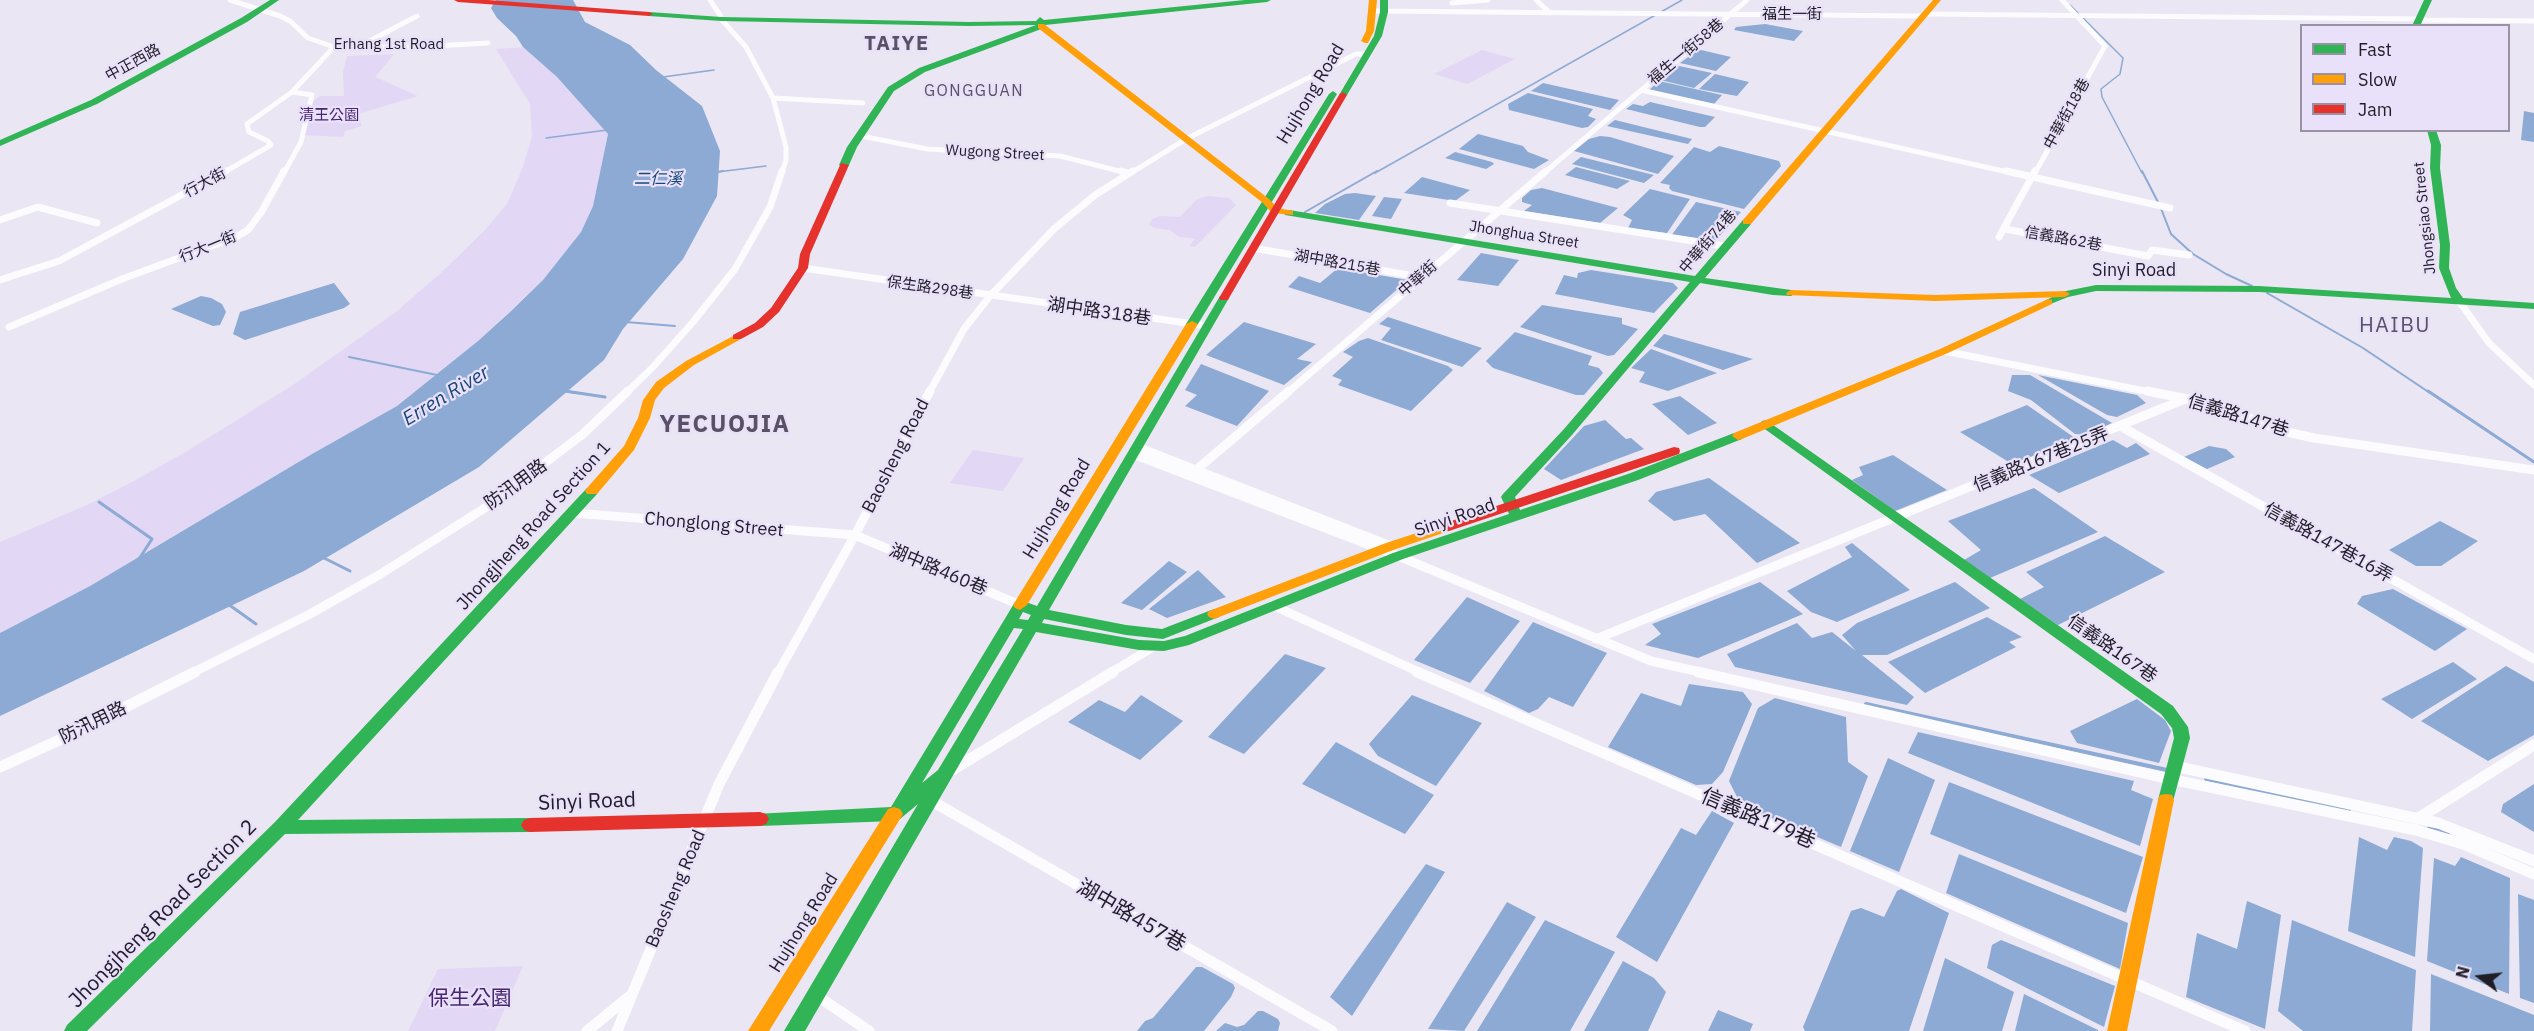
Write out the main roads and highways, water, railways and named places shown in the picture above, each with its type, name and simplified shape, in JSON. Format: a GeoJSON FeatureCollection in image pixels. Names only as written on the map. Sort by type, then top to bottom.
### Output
{"type":"FeatureCollection","features":[{"type":"Feature","properties":{"kind":"water","name":"二仁溪"},"geometry":{"type":"Polygon","coordinates":[[[496,0],[573,0],[585,22],[630,45],[656,70],[702,106],[720,151],[717,196],[683,259],[623,329],[604,360],[479,467],[304,571],[0,716],[0,633],[90,586],[397,406],[478,341],[510,312],[543,280],[581,232],[593,206],[608,134],[557,77],[523,47],[516,36],[497,18],[491,8],[496,0]]]}},
{"type":"Feature","properties":{"kind":"water"},"geometry":{"type":"Polygon","coordinates":[[[1765,24],[1803,31],[1794,41],[1734,30],[1736,27],[1765,24]]]}},
{"type":"Feature","properties":{"kind":"water"},"geometry":{"type":"Polygon","coordinates":[[[1701,50],[1731,57],[1716,71],[1680,63],[1701,50]]]}},
{"type":"Feature","properties":{"kind":"water"},"geometry":{"type":"Polygon","coordinates":[[[1679,66],[1712,73],[1694,88],[1660,80],[1679,66]]]}},
{"type":"Feature","properties":{"kind":"water"},"geometry":{"type":"Polygon","coordinates":[[[1715,74],[1749,82],[1737,96],[1699,89],[1715,74]]]}},
{"type":"Feature","properties":{"kind":"water"},"geometry":{"type":"Polygon","coordinates":[[[1659,81],[1722,95],[1714,104],[1649,90],[1659,81]]]}},
{"type":"Feature","properties":{"kind":"water"},"geometry":{"type":"Polygon","coordinates":[[[1543,83],[1619,100],[1610,110],[1531,91],[1543,83]]]}},
{"type":"Feature","properties":{"kind":"water"},"geometry":{"type":"Polygon","coordinates":[[[1528,93],[1593,109],[1588,116],[1596,119],[1588,127],[1582,128],[1509,110],[1508,104],[1528,93]]]}},
{"type":"Feature","properties":{"kind":"water"},"geometry":{"type":"Polygon","coordinates":[[[1650,102],[1715,117],[1705,127],[1700,127],[1626,109],[1633,104],[1643,106],[1650,102]]]}},
{"type":"Feature","properties":{"kind":"water"},"geometry":{"type":"Polygon","coordinates":[[[2524,111],[2534,113],[2534,142],[2521,140],[2524,111]]]}},
{"type":"Feature","properties":{"kind":"water"},"geometry":{"type":"Polygon","coordinates":[[[1615,120],[1692,139],[1688,144],[1607,126],[1615,120]]]}},
{"type":"Feature","properties":{"kind":"water"},"geometry":{"type":"Polygon","coordinates":[[[1478,134],[1523,146],[1528,152],[1549,160],[1534,169],[1459,149],[1478,134]]]}},
{"type":"Feature","properties":{"kind":"water"},"geometry":{"type":"Polygon","coordinates":[[[1600,136],[1674,156],[1658,174],[1574,151],[1589,139],[1600,136]]]}},
{"type":"Feature","properties":{"kind":"water"},"geometry":{"type":"Polygon","coordinates":[[[1719,146],[1779,161],[1781,166],[1744,209],[1672,191],[1669,188],[1670,185],[1660,183],[1694,147],[1710,152],[1719,146]]]}},
{"type":"Feature","properties":{"kind":"water"},"geometry":{"type":"Polygon","coordinates":[[[1455,152],[1494,164],[1486,169],[1445,158],[1455,152]]]}},
{"type":"Feature","properties":{"kind":"water"},"geometry":{"type":"Polygon","coordinates":[[[1581,157],[1654,175],[1644,183],[1572,164],[1581,157]]]}},
{"type":"Feature","properties":{"kind":"water"},"geometry":{"type":"Polygon","coordinates":[[[1576,167],[1630,181],[1617,189],[1565,175],[1576,167]]]}},
{"type":"Feature","properties":{"kind":"water"},"geometry":{"type":"Polygon","coordinates":[[[1422,177],[1470,190],[1455,201],[1404,193],[1422,177]]]}},
{"type":"Feature","properties":{"kind":"water"},"geometry":{"type":"Polygon","coordinates":[[[1542,188],[1618,208],[1600,223],[1524,211],[1532,205],[1522,202],[1522,198],[1531,190],[1542,188]]]}},
{"type":"Feature","properties":{"kind":"water"},"geometry":{"type":"Polygon","coordinates":[[[1650,189],[1690,199],[1667,233],[1628,228],[1632,220],[1623,215],[1650,189]]]}},
{"type":"Feature","properties":{"kind":"water"},"geometry":{"type":"Polygon","coordinates":[[[1345,194],[1376,196],[1359,220],[1315,213],[1325,204],[1345,194]]]}},
{"type":"Feature","properties":{"kind":"water"},"geometry":{"type":"Polygon","coordinates":[[[1384,197],[1402,199],[1391,219],[1372,216],[1384,197]]]}},
{"type":"Feature","properties":{"kind":"water"},"geometry":{"type":"Polygon","coordinates":[[[1696,202],[1741,212],[1716,240],[1671,236],[1696,202]]]}},
{"type":"Feature","properties":{"kind":"water"},"geometry":{"type":"Polygon","coordinates":[[[1481,253],[1519,260],[1498,286],[1457,280],[1481,253]]]}},
{"type":"Feature","properties":{"kind":"water"},"geometry":{"type":"Polygon","coordinates":[[[1338,268],[1408,280],[1370,313],[1288,287],[1299,276],[1320,283],[1338,268]]]}},
{"type":"Feature","properties":{"kind":"water"},"geometry":{"type":"Polygon","coordinates":[[[1591,270],[1673,283],[1678,288],[1654,313],[1555,294],[1564,275],[1577,278],[1578,273],[1591,270]]]}},
{"type":"Feature","properties":{"kind":"water"},"geometry":{"type":"Polygon","coordinates":[[[334,283],[350,304],[344,308],[245,340],[233,334],[240,312],[334,283]]]}},
{"type":"Feature","properties":{"kind":"water"},"geometry":{"type":"Polygon","coordinates":[[[201,296],[222,304],[226,312],[220,325],[213,326],[171,309],[201,296]]]}},
{"type":"Feature","properties":{"kind":"water"},"geometry":{"type":"Polygon","coordinates":[[[1542,305],[1622,318],[1622,324],[1638,329],[1614,355],[1608,356],[1520,327],[1542,305]]]}},
{"type":"Feature","properties":{"kind":"water"},"geometry":{"type":"Polygon","coordinates":[[[1388,317],[1482,348],[1462,367],[1381,340],[1391,328],[1379,324],[1388,317]]]}},
{"type":"Feature","properties":{"kind":"water"},"geometry":{"type":"Polygon","coordinates":[[[1244,322],[1316,344],[1297,359],[1312,362],[1284,385],[1206,355],[1244,322]]]}},
{"type":"Feature","properties":{"kind":"water"},"geometry":{"type":"Polygon","coordinates":[[[1515,332],[1592,356],[1588,365],[1599,368],[1603,373],[1584,395],[1576,395],[1493,368],[1486,361],[1515,332]]]}},
{"type":"Feature","properties":{"kind":"water"},"geometry":{"type":"Polygon","coordinates":[[[1664,334],[1753,359],[1723,370],[1653,346],[1664,334]]]}},
{"type":"Feature","properties":{"kind":"water"},"geometry":{"type":"Polygon","coordinates":[[[1368,338],[1448,366],[1453,370],[1411,411],[1338,385],[1342,380],[1332,376],[1353,357],[1343,352],[1368,338]]]}},
{"type":"Feature","properties":{"kind":"water"},"geometry":{"type":"Polygon","coordinates":[[[1651,349],[1717,373],[1668,391],[1639,382],[1645,372],[1631,368],[1651,349]]]}},
{"type":"Feature","properties":{"kind":"water"},"geometry":{"type":"Polygon","coordinates":[[[1201,364],[1269,391],[1237,426],[1185,406],[1197,395],[1185,390],[1201,364]]]}},
{"type":"Feature","properties":{"kind":"water"},"geometry":{"type":"Polygon","coordinates":[[[2012,375],[2030,375],[2112,423],[2086,435],[2075,434],[2031,400],[2008,391],[2012,375]]]}},
{"type":"Feature","properties":{"kind":"water"},"geometry":{"type":"Polygon","coordinates":[[[2038,375],[2137,395],[2146,403],[2117,417],[2107,415],[2038,375]]]}},
{"type":"Feature","properties":{"kind":"water"},"geometry":{"type":"Polygon","coordinates":[[[1680,396],[1717,423],[1688,435],[1652,404],[1680,396]]]}},
{"type":"Feature","properties":{"kind":"water"},"geometry":{"type":"Polygon","coordinates":[[[2027,405],[2078,440],[2012,464],[1960,432],[2027,405]]]}},
{"type":"Feature","properties":{"kind":"water"},"geometry":{"type":"Polygon","coordinates":[[[1605,420],[1626,439],[1631,438],[1644,449],[1561,480],[1544,469],[1584,426],[1605,420]]]}},
{"type":"Feature","properties":{"kind":"water"},"geometry":{"type":"Polygon","coordinates":[[[2113,440],[2127,448],[2136,443],[2150,454],[2059,493],[2029,475],[2113,440]]]}},
{"type":"Feature","properties":{"kind":"water"},"geometry":{"type":"Polygon","coordinates":[[[2209,446],[2226,449],[2235,457],[2207,469],[2184,457],[2209,446]]]}},
{"type":"Feature","properties":{"kind":"water"},"geometry":{"type":"Polygon","coordinates":[[[1893,455],[1947,490],[1895,511],[1852,480],[1863,475],[1859,467],[1893,455]]]}},
{"type":"Feature","properties":{"kind":"water"},"geometry":{"type":"Polygon","coordinates":[[[1709,478],[1800,543],[1757,563],[1705,514],[1674,521],[1648,501],[1656,492],[1709,478]]]}},
{"type":"Feature","properties":{"kind":"water"},"geometry":{"type":"Polygon","coordinates":[[[2034,488],[2098,532],[1990,578],[1964,560],[1981,550],[1948,521],[2034,488]]]}},
{"type":"Feature","properties":{"kind":"water"},"geometry":{"type":"Polygon","coordinates":[[[2440,521],[2478,541],[2441,566],[2416,566],[2389,550],[2440,521]]]}},
{"type":"Feature","properties":{"kind":"water"},"geometry":{"type":"Polygon","coordinates":[[[2105,536],[2165,572],[2058,625],[2020,599],[2044,587],[2026,572],[2105,536]]]}},
{"type":"Feature","properties":{"kind":"water"},"geometry":{"type":"Polygon","coordinates":[[[1852,543],[1910,590],[1837,622],[1811,612],[1787,591],[1852,557],[1845,547],[1852,543]]]}},
{"type":"Feature","properties":{"kind":"water"},"geometry":{"type":"Polygon","coordinates":[[[1169,561],[1187,572],[1142,610],[1121,603],[1169,561]]]}},
{"type":"Feature","properties":{"kind":"water"},"geometry":{"type":"Polygon","coordinates":[[[1198,570],[1226,597],[1167,618],[1149,609],[1198,570]]]}},
{"type":"Feature","properties":{"kind":"water"},"geometry":{"type":"Polygon","coordinates":[[[1760,582],[1803,614],[1698,658],[1645,645],[1661,634],[1652,624],[1760,582]]]}},
{"type":"Feature","properties":{"kind":"water"},"geometry":{"type":"Polygon","coordinates":[[[1955,582],[1990,608],[1887,655],[1862,655],[1914,697],[1907,705],[1735,667],[1727,654],[1797,623],[1812,638],[1832,632],[1856,651],[1842,635],[1857,623],[1955,582]]]}},
{"type":"Feature","properties":{"kind":"water"},"geometry":{"type":"Polygon","coordinates":[[[2393,589],[2467,629],[2435,651],[2357,604],[2362,596],[2393,589]]]}},
{"type":"Feature","properties":{"kind":"water"},"geometry":{"type":"Polygon","coordinates":[[[1467,597],[1520,621],[1470,683],[1414,660],[1467,597]]]}},
{"type":"Feature","properties":{"kind":"water"},"geometry":{"type":"Polygon","coordinates":[[[1987,617],[2022,637],[2009,642],[2016,647],[1925,693],[1888,662],[1987,617]]]}},
{"type":"Feature","properties":{"kind":"water"},"geometry":{"type":"Polygon","coordinates":[[[1533,622],[1607,653],[1573,707],[1549,697],[1538,709],[1529,713],[1484,691],[1533,622]]]}},
{"type":"Feature","properties":{"kind":"water"},"geometry":{"type":"Polygon","coordinates":[[[1285,654],[1326,668],[1244,754],[1208,737],[1285,654]]]}},
{"type":"Feature","properties":{"kind":"water"},"geometry":{"type":"Polygon","coordinates":[[[2453,662],[2477,679],[2412,719],[2381,699],[2453,662]]]}},
{"type":"Feature","properties":{"kind":"water"},"geometry":{"type":"Polygon","coordinates":[[[2506,666],[2534,682],[2534,735],[2488,761],[2421,721],[2506,666]]]}},
{"type":"Feature","properties":{"kind":"water"},"geometry":{"type":"Polygon","coordinates":[[[1689,684],[1743,692],[1752,704],[1723,772],[1712,784],[1696,785],[1608,747],[1641,693],[1681,706],[1689,684]]]}},
{"type":"Feature","properties":{"kind":"water"},"geometry":{"type":"Polygon","coordinates":[[[1141,695],[1183,721],[1140,760],[1068,722],[1099,700],[1125,712],[1141,695]]]}},
{"type":"Feature","properties":{"kind":"water"},"geometry":{"type":"Polygon","coordinates":[[[1412,695],[1482,723],[1436,786],[1378,756],[1369,744],[1412,695]]]}},
{"type":"Feature","properties":{"kind":"water"},"geometry":{"type":"Polygon","coordinates":[[[1775,698],[1846,717],[1848,762],[1868,776],[1841,847],[1741,805],[1729,781],[1758,708],[1775,698]]]}},
{"type":"Feature","properties":{"kind":"water"},"geometry":{"type":"Polygon","coordinates":[[[2137,699],[2165,720],[2171,731],[2159,763],[2077,743],[2070,731],[2137,699]]]}},
{"type":"Feature","properties":{"kind":"water"},"geometry":{"type":"Polygon","coordinates":[[[1918,732],[2134,781],[2131,790],[2153,799],[2140,846],[1908,753],[1918,732]]]}},
{"type":"Feature","properties":{"kind":"water"},"geometry":{"type":"Polygon","coordinates":[[[1336,742],[1434,795],[1405,834],[1302,784],[1336,742]]]}},
{"type":"Feature","properties":{"kind":"water"},"geometry":{"type":"Polygon","coordinates":[[[1888,758],[1935,780],[1899,872],[1850,851],[1888,758]]]}},
{"type":"Feature","properties":{"kind":"water"},"geometry":{"type":"Polygon","coordinates":[[[1949,782],[2143,857],[2126,913],[1930,834],[1949,782]]]}},
{"type":"Feature","properties":{"kind":"water"},"geometry":{"type":"Polygon","coordinates":[[[2534,784],[2534,832],[2501,812],[2503,804],[2534,784]]]}},
{"type":"Feature","properties":{"kind":"water"},"geometry":{"type":"Polygon","coordinates":[[[1712,811],[1734,823],[1657,962],[1616,937],[1681,828],[1696,835],[1712,811]]]}},
{"type":"Feature","properties":{"kind":"water"},"geometry":{"type":"Polygon","coordinates":[[[2359,837],[2387,850],[2394,837],[2411,841],[2423,848],[2415,957],[2348,931],[2359,837]]]}},
{"type":"Feature","properties":{"kind":"water"},"geometry":{"type":"Polygon","coordinates":[[[1959,854],[2128,923],[2120,969],[1946,893],[1959,854]]]}},
{"type":"Feature","properties":{"kind":"water"},"geometry":{"type":"Polygon","coordinates":[[[2461,857],[2510,878],[2509,994],[2427,961],[2434,858],[2455,866],[2461,857]]]}},
{"type":"Feature","properties":{"kind":"water"},"geometry":{"type":"Polygon","coordinates":[[[1426,864],[1445,872],[1352,1016],[1330,997],[1426,864]]]}},
{"type":"Feature","properties":{"kind":"water"},"geometry":{"type":"Polygon","coordinates":[[[1901,889],[1949,913],[1909,1031],[1805,1031],[1803,1027],[1851,911],[1861,908],[1884,917],[1897,891],[1901,889]]]}},
{"type":"Feature","properties":{"kind":"water"},"geometry":{"type":"Polygon","coordinates":[[[2518,894],[2534,900],[2534,1003],[2520,998],[2518,894]]]}},
{"type":"Feature","properties":{"kind":"water"},"geometry":{"type":"Polygon","coordinates":[[[2247,901],[2281,915],[2265,1029],[2186,997],[2197,933],[2237,949],[2247,901]]]}},
{"type":"Feature","properties":{"kind":"water"},"geometry":{"type":"Polygon","coordinates":[[[1507,902],[1536,917],[1464,1031],[1428,1029],[1507,902]]]}},
{"type":"Feature","properties":{"kind":"water"},"geometry":{"type":"Polygon","coordinates":[[[1545,920],[1615,952],[1570,1031],[1477,1031],[1545,920]]]}},
{"type":"Feature","properties":{"kind":"water"},"geometry":{"type":"Polygon","coordinates":[[[2292,920],[2416,970],[2412,1031],[2303,1031],[2278,1011],[2292,920]]]}},
{"type":"Feature","properties":{"kind":"water"},"geometry":{"type":"Polygon","coordinates":[[[2001,940],[2115,986],[2104,1027],[1987,968],[1992,945],[2001,940]]]}},
{"type":"Feature","properties":{"kind":"water"},"geometry":{"type":"Polygon","coordinates":[[[1945,958],[2014,992],[2002,1031],[1923,1031],[1945,958]]]}},
{"type":"Feature","properties":{"kind":"water"},"geometry":{"type":"Polygon","coordinates":[[[1623,961],[1654,978],[1666,992],[1648,1031],[1584,1031],[1623,961]]]}},
{"type":"Feature","properties":{"kind":"water"},"geometry":{"type":"Polygon","coordinates":[[[1196,967],[1202,967],[1233,984],[1235,988],[1231,997],[1204,1031],[1137,1031],[1145,1021],[1153,1018],[1196,967]]]}},
{"type":"Feature","properties":{"kind":"water"},"geometry":{"type":"Polygon","coordinates":[[[2431,974],[2534,1015],[2534,1031],[2430,1031],[2431,974]]]}},
{"type":"Feature","properties":{"kind":"water"},"geometry":{"type":"Polygon","coordinates":[[[2024,994],[2098,1030],[2098,1031],[2015,1031],[2024,994]]]}},
{"type":"Feature","properties":{"kind":"water"},"geometry":{"type":"Polygon","coordinates":[[[1718,1010],[1753,1024],[1750,1031],[1708,1031],[1718,1010]]]}},
{"type":"Feature","properties":{"kind":"water"},"geometry":{"type":"Polygon","coordinates":[[[1258,1011],[1263,1011],[1278,1019],[1280,1023],[1278,1031],[1216,1031],[1225,1023],[1237,1027],[1244,1025],[1258,1011]]]}},
{"type":"Feature","properties":{"kind":"waterway"},"geometry":{"type":"LineString","coordinates":[[1375,173],[1682,0]]}},
{"type":"Feature","properties":{"kind":"waterway"},"geometry":{"type":"LineString","coordinates":[[2070,5],[2123,58],[2120,74],[2101,89],[2102,97],[2142,173]]}},
{"type":"Feature","properties":{"kind":"waterway"},"geometry":{"type":"LineString","coordinates":[[663,77],[714,70]]}},
{"type":"Feature","properties":{"kind":"waterway"},"geometry":{"type":"LineString","coordinates":[[546,138],[607,130]]}},
{"type":"Feature","properties":{"kind":"waterway"},"geometry":{"type":"LineString","coordinates":[[723,171],[717,172],[766,166]]}},
{"type":"Feature","properties":{"kind":"waterway"},"geometry":{"type":"LineString","coordinates":[[1304,215],[1305,212],[1377,171]]}},
{"type":"Feature","properties":{"kind":"waterway"},"geometry":{"type":"LineString","coordinates":[[2142,171],[2171,234],[2193,254],[2226,274],[2252,286]]}},
{"type":"Feature","properties":{"kind":"waterway"},"geometry":{"type":"LineString","coordinates":[[2267,293],[2363,348],[2430,393]]}},
{"type":"Feature","properties":{"kind":"waterway"},"geometry":{"type":"LineString","coordinates":[[626,322],[675,326]]}},
{"type":"Feature","properties":{"kind":"waterway"},"geometry":{"type":"LineString","coordinates":[[349,357],[437,375]]}},
{"type":"Feature","properties":{"kind":"waterway"},"geometry":{"type":"LineString","coordinates":[[575,393],[565,391],[605,397]]}},
{"type":"Feature","properties":{"kind":"waterway"},"geometry":{"type":"LineString","coordinates":[[2428,391],[2534,462]]}},
{"type":"Feature","properties":{"kind":"waterway"},"geometry":{"type":"LineString","coordinates":[[99,502],[152,539],[139,559]]}},
{"type":"Feature","properties":{"kind":"waterway"},"geometry":{"type":"LineString","coordinates":[[322,557],[350,571]]}},
{"type":"Feature","properties":{"kind":"waterway"},"geometry":{"type":"LineString","coordinates":[[228,604],[256,624]]}},
{"type":"Feature","properties":{"kind":"waterway"},"geometry":{"type":"LineString","coordinates":[[1866,704],[2167,770]]}},
{"type":"Feature","properties":{"kind":"waterway"},"geometry":{"type":"LineString","coordinates":[[2206,779],[2349,810]]}},
{"type":"Feature","properties":{"kind":"waterway"},"geometry":{"type":"LineString","coordinates":[[2429,828],[2448,833]]}},
{"type":"Feature","properties":{"kind":"district","name":"TAIYE"},"geometry":{"type":"Point","coordinates":[897,44]}},
{"type":"Feature","properties":{"kind":"district","name":"GONGGUAN"},"geometry":{"type":"Point","coordinates":[974,91]}},
{"type":"Feature","properties":{"kind":"district","name":"HAIBU"},"geometry":{"type":"Point","coordinates":[2395,326]}},
{"type":"Feature","properties":{"kind":"district","name":"YECUOJIA"},"geometry":{"type":"Point","coordinates":[725,425]}},
{"type":"Feature","properties":{"kind":"park label","name":"清王公園"},"geometry":{"type":"Point","coordinates":[329,116]}},
{"type":"Feature","properties":{"kind":"park label","name":"保生公園"},"geometry":{"type":"Point","coordinates":[470,999]}},
{"type":"Feature","properties":{"kind":"water label","name":"Erren River"},"geometry":{"type":"Point","coordinates":[446,396]}}]}
